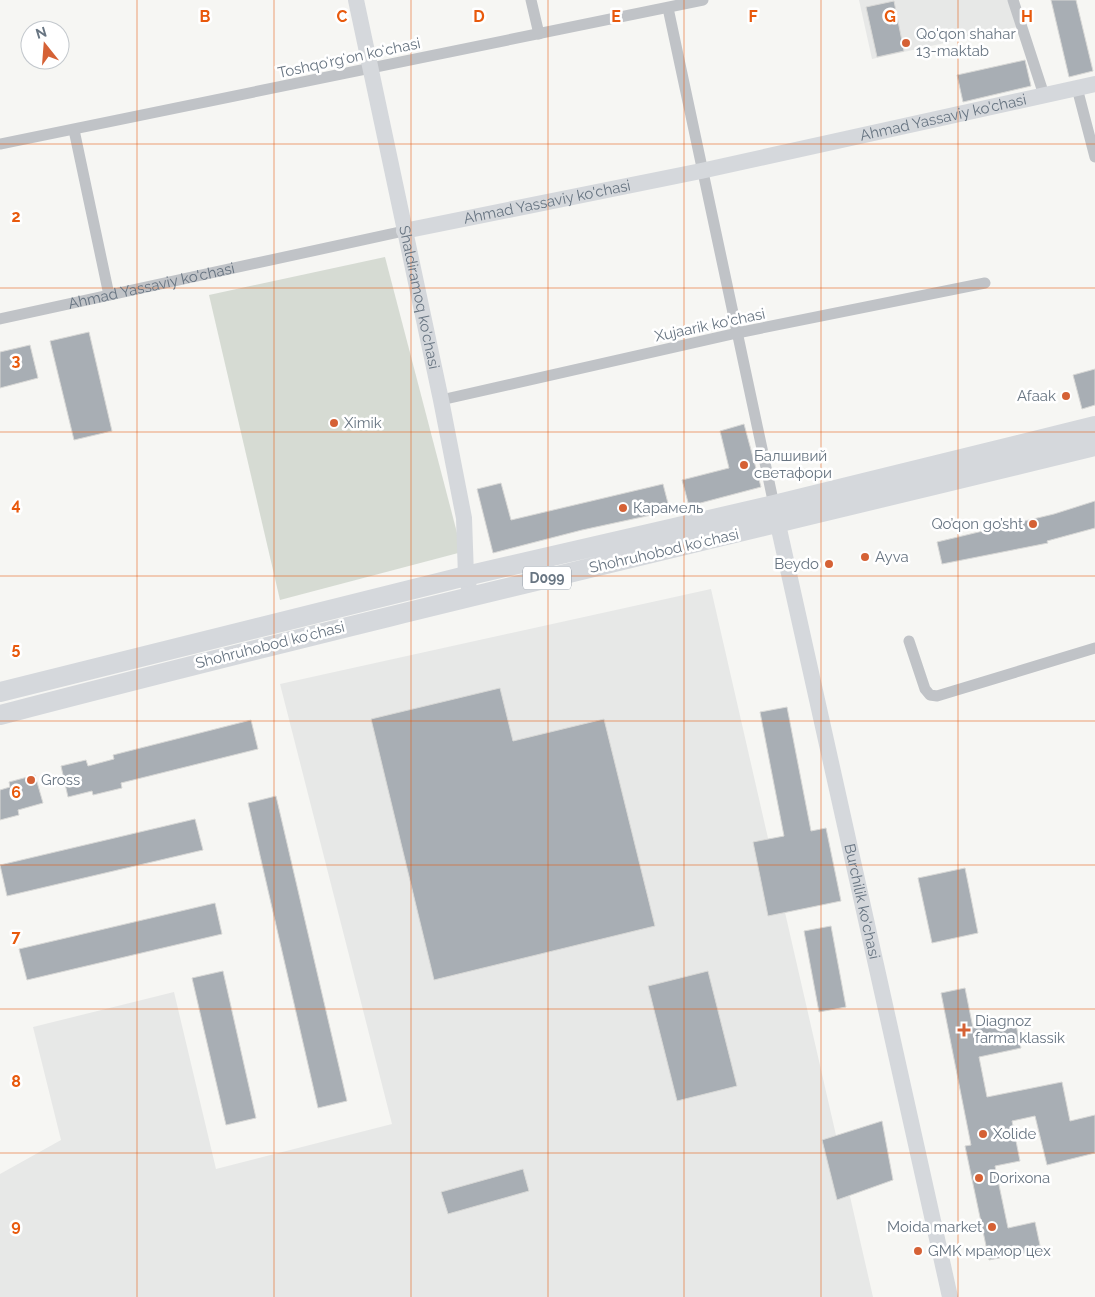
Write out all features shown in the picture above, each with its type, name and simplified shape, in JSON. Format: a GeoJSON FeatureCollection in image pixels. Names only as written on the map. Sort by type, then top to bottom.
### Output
{"type":"FeatureCollection","features":[{"type":"Feature","properties":{"kind":"highway","name":"Shohruhobod koʻchasi"},"geometry":{"type":"LineString","coordinates":[[0,715],[471,595],[776,514],[1095,426]]}},
{"type":"Feature","properties":{"kind":"highway","name":"Shohruhobod koʻchasi"},"geometry":{"type":"LineString","coordinates":[[0,692],[466,576],[776,514],[1095,446]]}},
{"type":"Feature","properties":{"kind":"street","name":"Shaldiramoq ko'chasi"},"geometry":{"type":"LineString","coordinates":[[356,0],[441,400],[464,518],[466,576],[471,595]]}},
{"type":"Feature","properties":{"kind":"street"},"geometry":{"type":"LineString","coordinates":[[531,0],[539,34]]}},
{"type":"Feature","properties":{"kind":"street","name":"Toshqoʻrgʻon koʻchasi"},"geometry":{"type":"LineString","coordinates":[[0,144],[703,0]]}},
{"type":"Feature","properties":{"kind":"street"},"geometry":{"type":"LineString","coordinates":[[1012,0],[1044,95]]}},
{"type":"Feature","properties":{"kind":"street"},"geometry":{"type":"LineString","coordinates":[[668,8],[701,170],[776,514]]}},
{"type":"Feature","properties":{"kind":"street","name":"Ahmad Yassaviy ko'chasi"},"geometry":{"type":"LineString","coordinates":[[0,319],[1095,84]]}},
{"type":"Feature","properties":{"kind":"street"},"geometry":{"type":"LineString","coordinates":[[1077,88],[1095,157]]}},
{"type":"Feature","properties":{"kind":"street"},"geometry":{"type":"LineString","coordinates":[[74,130],[109,295]]}},
{"type":"Feature","properties":{"kind":"street","name":"Xujaarik ko'chasi"},"geometry":{"type":"LineString","coordinates":[[441,400],[737,333],[986,283]]}},
{"type":"Feature","properties":{"kind":"street","name":"Burchilik ko'chasi"},"geometry":{"type":"LineString","coordinates":[[776,514],[950,1297]]}},
{"type":"Feature","properties":{"kind":"street"},"geometry":{"type":"LineString","coordinates":[[910,641],[921,680],[930,695],[937,696],[1095,648]]}},
{"type":"Feature","properties":{"kind":"shaded area","name":"Qo'qon shahar 13-maktab"},"geometry":{"type":"Polygon","coordinates":[[[859,0],[1008,0],[1017,27],[872,59],[859,0]]]}},
{"type":"Feature","properties":{"kind":"shaded area","name":"Ximik"},"geometry":{"type":"Polygon","coordinates":[[[385,257],[462,552],[280,600],[209,295],[385,257]]]}},
{"type":"Feature","properties":{"kind":"shaded area"},"geometry":{"type":"Polygon","coordinates":[[[711,589],[873,1297],[0,1297],[0,1174],[61,1140],[33,1027],[174,992],[216,1169],[392,1124],[280,684],[711,589]]]}},
{"type":"Feature","properties":{"kind":"building"},"geometry":{"type":"Polygon","coordinates":[[[1051,0],[1076,0],[1093,71],[1069,77],[1051,0]]]}},
{"type":"Feature","properties":{"kind":"building"},"geometry":{"type":"Polygon","coordinates":[[[894,1],[904,51],[877,57],[866,7],[894,1]]]}},
{"type":"Feature","properties":{"kind":"building"},"geometry":{"type":"Polygon","coordinates":[[[1025,60],[1031,86],[963,102],[957,75],[1025,60]]]}},
{"type":"Feature","properties":{"kind":"building"},"geometry":{"type":"Polygon","coordinates":[[[89,332],[112,431],[74,440],[50,341],[89,332]]]}},
{"type":"Feature","properties":{"kind":"building"},"geometry":{"type":"Polygon","coordinates":[[[30,345],[38,378],[0,388],[0,352],[30,345]]]}},
{"type":"Feature","properties":{"kind":"building"},"geometry":{"type":"Polygon","coordinates":[[[1095,369],[1095,405],[1082,409],[1073,375],[1095,369]]]}},
{"type":"Feature","properties":{"kind":"building","name":"Балшивий светафори"},"geometry":{"type":"Polygon","coordinates":[[[744,424],[761,487],[689,506],[682,480],[729,468],[720,431],[744,424]]]}},
{"type":"Feature","properties":{"kind":"building"},"geometry":{"type":"Polygon","coordinates":[[[501,483],[511,520],[663,484],[670,511],[582,530],[493,553],[477,489],[501,483]]]}},
{"type":"Feature","properties":{"kind":"building"},"geometry":{"type":"Polygon","coordinates":[[[1095,501],[1095,528],[1047,541],[1048,543],[942,564],[937,542],[1054,514],[1095,501]]]}},
{"type":"Feature","properties":{"kind":"building"},"geometry":{"type":"Polygon","coordinates":[[[500,688],[513,741],[604,719],[655,926],[434,980],[371,719],[500,688]]]}},
{"type":"Feature","properties":{"kind":"building"},"geometry":{"type":"Polygon","coordinates":[[[787,707],[811,831],[826,828],[841,901],[768,916],[753,842],[784,836],[760,712],[787,707]]]}},
{"type":"Feature","properties":{"kind":"building"},"geometry":{"type":"Polygon","coordinates":[[[251,720],[258,749],[121,783],[122,788],[93,795],[92,791],[68,797],[61,766],[86,760],[88,766],[114,759],[113,755],[251,720]]]}},
{"type":"Feature","properties":{"kind":"building"},"geometry":{"type":"Polygon","coordinates":[[[35,775],[43,803],[18,810],[19,815],[0,820],[0,790],[10,787],[9,782],[35,775]]]}},
{"type":"Feature","properties":{"kind":"building"},"geometry":{"type":"Polygon","coordinates":[[[276,796],[347,1101],[318,1108],[248,803],[276,796]]]}},
{"type":"Feature","properties":{"kind":"building"},"geometry":{"type":"Polygon","coordinates":[[[195,819],[203,850],[7,896],[0,865],[195,819]]]}},
{"type":"Feature","properties":{"kind":"building"},"geometry":{"type":"Polygon","coordinates":[[[965,868],[978,933],[932,943],[918,878],[965,868]]]}},
{"type":"Feature","properties":{"kind":"building"},"geometry":{"type":"Polygon","coordinates":[[[215,903],[222,934],[27,980],[19,949],[215,903]]]}},
{"type":"Feature","properties":{"kind":"building"},"geometry":{"type":"Polygon","coordinates":[[[831,926],[846,1007],[819,1012],[804,931],[831,926]]]}},
{"type":"Feature","properties":{"kind":"building"},"geometry":{"type":"Polygon","coordinates":[[[223,971],[256,1118],[226,1125],[192,978],[223,971]]]}},
{"type":"Feature","properties":{"kind":"building"},"geometry":{"type":"Polygon","coordinates":[[[708,971],[737,1086],[677,1101],[648,986],[708,971]]]}},
{"type":"Feature","properties":{"kind":"building"},"geometry":{"type":"Polygon","coordinates":[[[965,988],[973,1028],[1015,1020],[1021,1048],[979,1057],[987,1097],[1062,1082],[1070,1121],[1095,1115],[1095,1153],[1047,1165],[1035,1116],[1012,1121],[1020,1161],[995,1166],[1008,1228],[1035,1222],[1041,1250],[989,1260],[965,1146],[971,1145],[941,993],[965,988]]]}},
{"type":"Feature","properties":{"kind":"building"},"geometry":{"type":"Polygon","coordinates":[[[882,1121],[893,1180],[837,1200],[822,1140],[882,1121]]]}},
{"type":"Feature","properties":{"kind":"building"},"geometry":{"type":"Polygon","coordinates":[[[523,1169],[529,1191],[448,1214],[441,1192],[523,1169]]]}},
{"type":"Feature","properties":{"kind":"place","name":"Qo'qon shahar 13-maktab"},"geometry":{"type":"Point","coordinates":[906,43]}},
{"type":"Feature","properties":{"kind":"place","name":"Afaak"},"geometry":{"type":"Point","coordinates":[1066,396]}},
{"type":"Feature","properties":{"kind":"place","name":"Ximik"},"geometry":{"type":"Point","coordinates":[334,423]}},
{"type":"Feature","properties":{"kind":"place","name":"Балшивий светафори"},"geometry":{"type":"Point","coordinates":[744,465]}},
{"type":"Feature","properties":{"kind":"place","name":"Карамель"},"geometry":{"type":"Point","coordinates":[623,508]}},
{"type":"Feature","properties":{"kind":"place","name":"Qo’qon go’sht"},"geometry":{"type":"Point","coordinates":[1033,524]}},
{"type":"Feature","properties":{"kind":"place","name":"Ayva"},"geometry":{"type":"Point","coordinates":[865,557]}},
{"type":"Feature","properties":{"kind":"place","name":"Beydo"},"geometry":{"type":"Point","coordinates":[829,564]}},
{"type":"Feature","properties":{"kind":"place","name":"Gross"},"geometry":{"type":"Point","coordinates":[31,780]}},
{"type":"Feature","properties":{"kind":"place","name":"Diagnoz farma klassik"},"geometry":{"type":"Point","coordinates":[964,1030]}},
{"type":"Feature","properties":{"kind":"place","name":"Xolide"},"geometry":{"type":"Point","coordinates":[983,1134]}},
{"type":"Feature","properties":{"kind":"place","name":"Dorixona"},"geometry":{"type":"Point","coordinates":[979,1178]}},
{"type":"Feature","properties":{"kind":"place","name":"Moida market"},"geometry":{"type":"Point","coordinates":[992,1227]}},
{"type":"Feature","properties":{"kind":"place","name":"GMK мрамор цех"},"geometry":{"type":"Point","coordinates":[918,1251]}}]}
